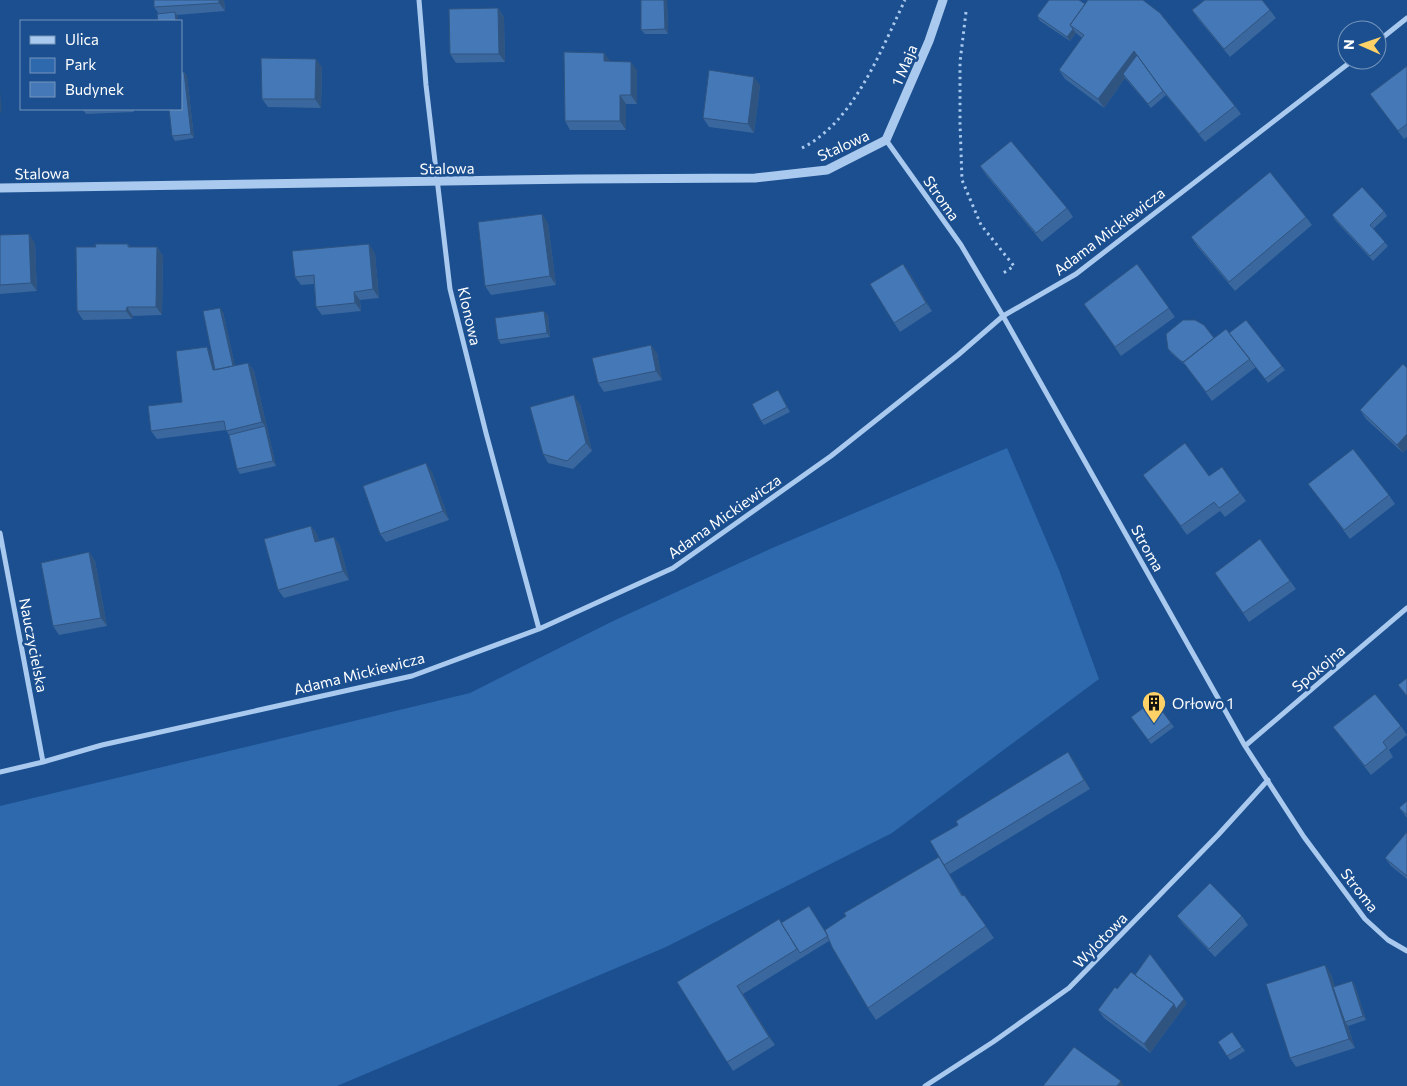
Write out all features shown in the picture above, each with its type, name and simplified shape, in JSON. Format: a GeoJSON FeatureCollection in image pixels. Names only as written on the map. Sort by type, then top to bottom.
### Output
{"type":"FeatureCollection","features":[{"type":"Feature","properties":{"kind":"street","name":"Klonowa"},"geometry":{"type":"LineString","coordinates":[[419,0],[426,85],[450,289],[486,433],[539,629]]}},
{"type":"Feature","properties":{"kind":"street","name":"1 Maja"},"geometry":{"type":"LineString","coordinates":[[886,140],[930,41],[943,0]]}},
{"type":"Feature","properties":{"kind":"street"},"geometry":{"type":"LineString","coordinates":[[1387,34],[1407,18]]}},
{"type":"Feature","properties":{"kind":"street","name":"Adama Mickiewicza"},"geometry":{"type":"LineString","coordinates":[[0,772],[43,762],[111,742],[412,676],[539,629],[673,568],[832,456],[958,355],[1003,316],[1076,274],[1340,70]]}},
{"type":"Feature","properties":{"kind":"street","name":"Stalowa"},"geometry":{"type":"LineString","coordinates":[[0,188],[755,178],[827,170],[886,140]]}},
{"type":"Feature","properties":{"kind":"street","name":"Stroma"},"geometry":{"type":"LineString","coordinates":[[886,140],[961,245],[1246,746],[1304,837],[1365,919],[1388,940],[1407,951]]}},
{"type":"Feature","properties":{"kind":"street","name":"Nauczycielska"},"geometry":{"type":"LineString","coordinates":[[0,533],[43,762]]}},
{"type":"Feature","properties":{"kind":"street","name":"Spokojna"},"geometry":{"type":"LineString","coordinates":[[1246,746],[1407,608]]}},
{"type":"Feature","properties":{"kind":"street","name":"Wylotowa"},"geometry":{"type":"LineString","coordinates":[[925,1086],[993,1042],[1070,988],[1218,835],[1268,780]]}},
{"type":"Feature","properties":{"kind":"path"},"geometry":{"type":"LineString","coordinates":[[800,149],[813,142],[850,105],[866,80],[905,0]]}},
{"type":"Feature","properties":{"kind":"path"},"geometry":{"type":"LineString","coordinates":[[966,9],[960,62],[962,180],[981,225],[1014,266],[985,286]]}},
{"type":"Feature","properties":{"kind":"green space"},"geometry":{"type":"Polygon","coordinates":[[[1007,448],[1059,570],[1099,679],[892,833],[666,947],[337,1086],[0,1086],[0,806],[470,693],[611,622],[770,549],[1007,448]]]}},
{"type":"Feature","properties":{"kind":"building"},"geometry":{"type":"Polygon","coordinates":[[[154,0],[219,0],[219,3],[154,7],[154,0]]]}},
{"type":"Feature","properties":{"kind":"building"},"geometry":{"type":"Polygon","coordinates":[[[641,0],[664,0],[665,29],[641,30],[641,0]]]}},
{"type":"Feature","properties":{"kind":"building"},"geometry":{"type":"Polygon","coordinates":[[[1049,0],[1079,0],[1085,4],[1070,25],[1073,29],[1067,37],[1037,16],[1049,0]]]}},
{"type":"Feature","properties":{"kind":"building"},"geometry":{"type":"Polygon","coordinates":[[[1088,0],[1143,0],[1160,13],[1235,106],[1199,134],[1160,87],[1134,51],[1098,99],[1059,70],[1084,35],[1070,25],[1088,0]]]}},
{"type":"Feature","properties":{"kind":"building"},"geometry":{"type":"Polygon","coordinates":[[[1205,0],[1262,0],[1270,10],[1224,49],[1192,10],[1205,0]]]}},
{"type":"Feature","properties":{"kind":"building"},"geometry":{"type":"Polygon","coordinates":[[[498,8],[499,54],[450,54],[449,9],[498,8]]]}},
{"type":"Feature","properties":{"kind":"building"},"geometry":{"type":"Polygon","coordinates":[[[175,12],[176,20],[158,20],[157,14],[175,12]]]}},
{"type":"Feature","properties":{"kind":"building"},"geometry":{"type":"Polygon","coordinates":[[[564,52],[604,53],[604,61],[631,62],[631,95],[620,95],[620,121],[565,121],[564,52]]]}},
{"type":"Feature","properties":{"kind":"building"},"geometry":{"type":"Polygon","coordinates":[[[1137,55],[1163,91],[1148,104],[1123,74],[1137,55]]]}},
{"type":"Feature","properties":{"kind":"building"},"geometry":{"type":"Polygon","coordinates":[[[261,58],[316,59],[315,99],[262,99],[261,58]]]}},
{"type":"Feature","properties":{"kind":"building"},"geometry":{"type":"Polygon","coordinates":[[[1407,66],[1407,124],[1398,131],[1370,94],[1407,66]]]}},
{"type":"Feature","properties":{"kind":"building"},"geometry":{"type":"Polygon","coordinates":[[[709,70],[754,77],[748,124],[703,118],[709,70]]]}},
{"type":"Feature","properties":{"kind":"building"},"geometry":{"type":"Polygon","coordinates":[[[182,72],[184,72],[191,134],[172,136],[169,110],[182,110],[182,72]]]}},
{"type":"Feature","properties":{"kind":"building"},"geometry":{"type":"Polygon","coordinates":[[[1011,141],[1067,208],[1036,233],[980,166],[1011,141]]]}},
{"type":"Feature","properties":{"kind":"building"},"geometry":{"type":"Polygon","coordinates":[[[1270,172],[1306,217],[1229,282],[1191,237],[1270,172]]]}},
{"type":"Feature","properties":{"kind":"building"},"geometry":{"type":"Polygon","coordinates":[[[1362,187],[1384,211],[1370,225],[1385,242],[1370,256],[1332,215],[1362,187]]]}},
{"type":"Feature","properties":{"kind":"building"},"geometry":{"type":"Polygon","coordinates":[[[542,214],[550,276],[485,286],[478,222],[542,214]]]}},
{"type":"Feature","properties":{"kind":"building"},"geometry":{"type":"Polygon","coordinates":[[[29,234],[31,283],[0,285],[0,235],[29,234]]]}},
{"type":"Feature","properties":{"kind":"building"},"geometry":{"type":"Polygon","coordinates":[[[95,244],[128,244],[128,247],[157,247],[156,307],[127,307],[126,311],[77,311],[76,247],[96,247],[95,244]]]}},
{"type":"Feature","properties":{"kind":"building"},"geometry":{"type":"Polygon","coordinates":[[[369,244],[373,289],[354,292],[355,303],[316,307],[314,275],[295,277],[292,251],[369,244]]]}},
{"type":"Feature","properties":{"kind":"building"},"geometry":{"type":"Polygon","coordinates":[[[903,264],[926,303],[894,323],[870,284],[903,264]]]}},
{"type":"Feature","properties":{"kind":"building"},"geometry":{"type":"Polygon","coordinates":[[[1137,264],[1169,308],[1115,347],[1084,304],[1137,264]]]}},
{"type":"Feature","properties":{"kind":"building"},"geometry":{"type":"Polygon","coordinates":[[[220,308],[233,366],[215,370],[203,311],[220,308]]]}},
{"type":"Feature","properties":{"kind":"building"},"geometry":{"type":"Polygon","coordinates":[[[544,311],[547,333],[498,340],[495,318],[544,311]]]}},
{"type":"Feature","properties":{"kind":"building"},"geometry":{"type":"Polygon","coordinates":[[[1183,320],[1195,320],[1204,325],[1214,338],[1184,362],[1168,349],[1166,334],[1183,320]]]}},
{"type":"Feature","properties":{"kind":"building"},"geometry":{"type":"Polygon","coordinates":[[[1246,320],[1282,366],[1265,379],[1229,333],[1246,320]]]}},
{"type":"Feature","properties":{"kind":"building"},"geometry":{"type":"Polygon","coordinates":[[[1226,329],[1250,359],[1206,392],[1183,362],[1226,329]]]}},
{"type":"Feature","properties":{"kind":"building"},"geometry":{"type":"Polygon","coordinates":[[[651,345],[656,371],[598,383],[592,358],[651,345]]]}},
{"type":"Feature","properties":{"kind":"building"},"geometry":{"type":"Polygon","coordinates":[[[207,347],[213,370],[248,363],[262,422],[226,431],[224,421],[151,431],[148,406],[182,402],[176,351],[207,347]]]}},
{"type":"Feature","properties":{"kind":"building"},"geometry":{"type":"Polygon","coordinates":[[[1403,364],[1407,368],[1407,434],[1397,445],[1360,410],[1403,364]]]}},
{"type":"Feature","properties":{"kind":"building"},"geometry":{"type":"Polygon","coordinates":[[[778,390],[787,407],[761,421],[752,404],[778,390]]]}},
{"type":"Feature","properties":{"kind":"building"},"geometry":{"type":"Polygon","coordinates":[[[574,395],[586,443],[567,461],[543,454],[530,407],[574,395]]]}},
{"type":"Feature","properties":{"kind":"building"},"geometry":{"type":"Polygon","coordinates":[[[265,426],[273,461],[237,469],[229,435],[265,426]]]}},
{"type":"Feature","properties":{"kind":"building"},"geometry":{"type":"Polygon","coordinates":[[[1185,443],[1209,476],[1222,467],[1240,493],[1219,508],[1214,502],[1181,526],[1143,475],[1185,443]]]}},
{"type":"Feature","properties":{"kind":"building"},"geometry":{"type":"Polygon","coordinates":[[[1353,449],[1389,495],[1344,530],[1308,484],[1353,449]]]}},
{"type":"Feature","properties":{"kind":"building"},"geometry":{"type":"Polygon","coordinates":[[[426,463],[443,511],[380,534],[363,486],[426,463]]]}},
{"type":"Feature","properties":{"kind":"building"},"geometry":{"type":"Polygon","coordinates":[[[311,526],[315,542],[334,537],[343,571],[278,590],[264,539],[311,526]]]}},
{"type":"Feature","properties":{"kind":"building"},"geometry":{"type":"Polygon","coordinates":[[[1260,539],[1290,581],[1243,613],[1215,573],[1260,539]]]}},
{"type":"Feature","properties":{"kind":"building"},"geometry":{"type":"Polygon","coordinates":[[[89,552],[101,618],[53,626],[41,563],[89,552]]]}},
{"type":"Feature","properties":{"kind":"building"},"geometry":{"type":"Polygon","coordinates":[[[1407,678],[1407,696],[1398,685],[1407,678]]]}},
{"type":"Feature","properties":{"kind":"building"},"geometry":{"type":"Polygon","coordinates":[[[1375,694],[1401,726],[1383,742],[1387,748],[1365,766],[1333,727],[1375,694]]]}},
{"type":"Feature","properties":{"kind":"building","name":"Orłowo 1"},"geometry":{"type":"Polygon","coordinates":[[[1154,700],[1171,723],[1148,740],[1131,717],[1154,700]]]}},
{"type":"Feature","properties":{"kind":"building"},"geometry":{"type":"Polygon","coordinates":[[[1068,752],[1084,780],[944,865],[930,841],[958,825],[956,821],[1068,752]]]}},
{"type":"Feature","properties":{"kind":"building"},"geometry":{"type":"Polygon","coordinates":[[[1407,801],[1407,815],[1399,808],[1407,801]]]}},
{"type":"Feature","properties":{"kind":"building"},"geometry":{"type":"Polygon","coordinates":[[[1407,832],[1407,876],[1385,858],[1407,832]]]}},
{"type":"Feature","properties":{"kind":"building"},"geometry":{"type":"Polygon","coordinates":[[[939,857],[962,896],[964,895],[986,926],[868,1008],[832,947],[825,930],[846,916],[844,913],[939,857]]]}},
{"type":"Feature","properties":{"kind":"building"},"geometry":{"type":"Polygon","coordinates":[[[1210,883],[1242,916],[1209,949],[1177,916],[1210,883]]]}},
{"type":"Feature","properties":{"kind":"building"},"geometry":{"type":"Polygon","coordinates":[[[809,906],[828,936],[800,953],[781,923],[809,906]]]}},
{"type":"Feature","properties":{"kind":"building"},"geometry":{"type":"Polygon","coordinates":[[[779,919],[797,949],[737,986],[769,1037],[727,1062],[677,982],[779,919]]]}},
{"type":"Feature","properties":{"kind":"building"},"geometry":{"type":"Polygon","coordinates":[[[1150,954],[1184,999],[1176,1009],[1174,1004],[1135,975],[1150,954]]]}},
{"type":"Feature","properties":{"kind":"building"},"geometry":{"type":"Polygon","coordinates":[[[1325,965],[1349,1039],[1290,1058],[1266,984],[1325,965]]]}},
{"type":"Feature","properties":{"kind":"building"},"geometry":{"type":"Polygon","coordinates":[[[1131,972],[1174,1004],[1144,1044],[1098,1010],[1115,987],[1117,989],[1131,972]]]}},
{"type":"Feature","properties":{"kind":"building"},"geometry":{"type":"Polygon","coordinates":[[[1352,981],[1363,1016],[1345,1022],[1333,987],[1352,981]]]}},
{"type":"Feature","properties":{"kind":"building"},"geometry":{"type":"Polygon","coordinates":[[[1232,1032],[1242,1047],[1227,1056],[1218,1042],[1232,1032]]]}},
{"type":"Feature","properties":{"kind":"building"},"geometry":{"type":"Polygon","coordinates":[[[1074,1047],[1121,1081],[1117,1086],[1043,1086],[1074,1047]]]}},
{"type":"Feature","properties":{"kind":"place","name":"Orłowo 1"},"geometry":{"type":"Point","coordinates":[1154,724]}}]}
